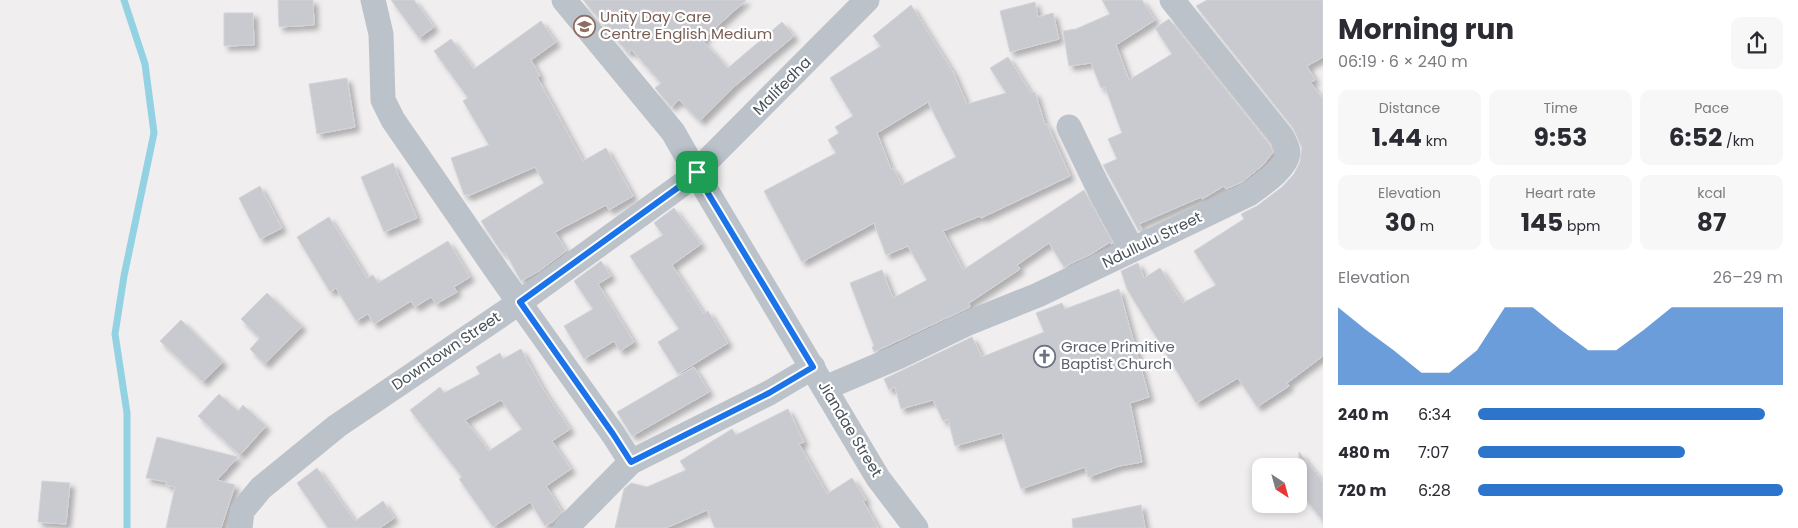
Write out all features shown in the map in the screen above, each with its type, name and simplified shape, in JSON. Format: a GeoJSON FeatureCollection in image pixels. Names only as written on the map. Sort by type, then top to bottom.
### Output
{"type":"FeatureCollection","features":[{"type":"Feature","properties":{"kind":"street"},"geometry":{"type":"LineString","coordinates":[[373,0],[380,34],[383,100],[393,120],[631,462]]}},
{"type":"Feature","properties":{"kind":"street","name":"Jiandae Street"},"geometry":{"type":"LineString","coordinates":[[564,0],[674,132],[709,195],[878,478],[916,528]]}},
{"type":"Feature","properties":{"kind":"street","name":"Malifedha"},"geometry":{"type":"LineString","coordinates":[[697,172],[867,0]]}},
{"type":"Feature","properties":{"kind":"street","name":"Ndullulu Street"},"geometry":{"type":"LineString","coordinates":[[566,528],[631,462],[769,393],[819,377],[898,357],[966,324],[1038,295],[1249,194],[1274,175],[1287,158],[1288,150],[1282,138],[1172,0]]}},
{"type":"Feature","properties":{"kind":"street"},"geometry":{"type":"LineString","coordinates":[[1069,127],[1096,183],[1132,249]]}},
{"type":"Feature","properties":{"kind":"street","name":"Downtown Street"},"geometry":{"type":"LineString","coordinates":[[240,528],[242,511],[261,488],[337,426],[520,302],[697,172]]}},
{"type":"Feature","properties":{"kind":"building"},"geometry":{"type":"Polygon","coordinates":[[[278,0],[313,0],[314,25],[279,27],[278,0]]]}},
{"type":"Feature","properties":{"kind":"building"},"geometry":{"type":"Polygon","coordinates":[[[391,0],[414,0],[434,27],[419,38],[391,0]]]}},
{"type":"Feature","properties":{"kind":"building"},"geometry":{"type":"Polygon","coordinates":[[[583,0],[746,0],[702,40],[728,68],[782,22],[794,36],[736,85],[700,121],[679,100],[671,107],[655,88],[661,83],[632,50],[628,53],[583,0]]]}},
{"type":"Feature","properties":{"kind":"building"},"geometry":{"type":"Polygon","coordinates":[[[1102,0],[1142,0],[1155,20],[1116,45],[1129,80],[1172,54],[1155,28],[1169,19],[1270,145],[1273,152],[1263,165],[1242,182],[1226,189],[1224,186],[1202,199],[1201,197],[1139,224],[1142,229],[1139,231],[1103,165],[1117,159],[1108,139],[1122,133],[1105,87],[1101,88],[1091,63],[1069,66],[1063,31],[1076,29],[1110,14],[1102,0]]]}},
{"type":"Feature","properties":{"kind":"building"},"geometry":{"type":"Polygon","coordinates":[[[1207,0],[1323,0],[1323,57],[1307,66],[1315,80],[1310,82],[1323,99],[1323,356],[1287,383],[1289,386],[1257,407],[1238,378],[1196,403],[1127,289],[1121,271],[1138,263],[1144,278],[1160,268],[1183,303],[1216,285],[1194,251],[1244,219],[1241,214],[1257,206],[1282,187],[1294,174],[1300,162],[1302,148],[1293,128],[1196,6],[1207,0]]]}},
{"type":"Feature","properties":{"kind":"building"},"geometry":{"type":"Polygon","coordinates":[[[1035,2],[1038,17],[1053,13],[1059,39],[1010,52],[1000,11],[1035,2]]]}},
{"type":"Feature","properties":{"kind":"building"},"geometry":{"type":"Polygon","coordinates":[[[911,5],[953,72],[967,104],[1006,93],[990,68],[1008,57],[1031,93],[1035,92],[1045,125],[1047,124],[1070,176],[981,218],[980,216],[943,231],[963,270],[1084,190],[1113,243],[1111,244],[1110,242],[1093,253],[1064,267],[1049,243],[1017,265],[1020,269],[969,303],[970,307],[874,352],[872,347],[874,346],[850,283],[882,270],[893,298],[927,280],[908,246],[886,255],[874,223],[802,262],[764,191],[836,153],[828,140],[839,133],[835,127],[853,116],[830,78],[881,46],[873,36],[911,5]],[[928,102],[877,133],[891,169],[893,168],[902,185],[956,157],[928,102]]]}},
{"type":"Feature","properties":{"kind":"building"},"geometry":{"type":"Polygon","coordinates":[[[224,13],[253,13],[254,45],[224,46],[224,13]]]}},
{"type":"Feature","properties":{"kind":"building"},"geometry":{"type":"Polygon","coordinates":[[[541,21],[556,42],[531,60],[540,76],[537,77],[583,161],[606,148],[633,196],[609,210],[606,205],[555,232],[566,251],[539,271],[521,281],[505,252],[502,253],[481,221],[544,183],[535,167],[468,196],[467,194],[464,195],[451,158],[489,145],[463,101],[468,98],[434,51],[451,39],[474,69],[541,21]]]}},
{"type":"Feature","properties":{"kind":"building"},"geometry":{"type":"Polygon","coordinates":[[[347,78],[355,127],[317,134],[309,84],[347,78]]]}},
{"type":"Feature","properties":{"kind":"building"},"geometry":{"type":"Polygon","coordinates":[[[393,163],[417,218],[384,232],[361,177],[393,163]]]}},
{"type":"Feature","properties":{"kind":"building"},"geometry":{"type":"Polygon","coordinates":[[[260,186],[282,228],[260,239],[239,198],[260,186]]]}},
{"type":"Feature","properties":{"kind":"building"},"geometry":{"type":"Polygon","coordinates":[[[674,208],[701,244],[672,265],[704,314],[708,311],[728,343],[678,374],[658,342],[679,329],[630,256],[663,235],[654,223],[674,208]]]}},
{"type":"Feature","properties":{"kind":"building"},"geometry":{"type":"Polygon","coordinates":[[[329,217],[367,278],[373,275],[378,283],[448,241],[470,277],[454,287],[457,292],[436,304],[431,297],[415,307],[411,301],[374,324],[368,314],[356,321],[336,288],[330,292],[297,237],[329,217]]]}},
{"type":"Feature","properties":{"kind":"building"},"geometry":{"type":"Polygon","coordinates":[[[601,261],[611,276],[598,284],[634,342],[620,351],[614,341],[584,359],[564,326],[593,309],[574,281],[601,261]]]}},
{"type":"Feature","properties":{"kind":"building"},"geometry":{"type":"Polygon","coordinates":[[[1119,289],[1149,397],[1130,403],[1142,462],[1119,466],[1088,477],[1085,467],[1021,489],[1002,433],[955,446],[948,419],[943,421],[933,400],[901,409],[895,387],[889,390],[884,379],[972,337],[982,357],[1044,332],[1036,313],[1062,303],[1065,309],[1119,289]]]}},
{"type":"Feature","properties":{"kind":"building"},"geometry":{"type":"Polygon","coordinates":[[[267,293],[302,326],[265,364],[250,349],[260,338],[241,319],[267,293]]]}},
{"type":"Feature","properties":{"kind":"building"},"geometry":{"type":"Polygon","coordinates":[[[181,320],[223,362],[203,382],[160,341],[181,320]]]}},
{"type":"Feature","properties":{"kind":"building"},"geometry":{"type":"Polygon","coordinates":[[[521,349],[543,389],[570,429],[552,441],[571,469],[546,486],[562,512],[554,521],[545,526],[530,502],[493,527],[459,479],[462,477],[410,410],[440,387],[444,393],[480,374],[476,367],[500,353],[503,359],[521,349]],[[501,400],[465,420],[489,451],[522,429],[501,400]]]}},
{"type":"Feature","properties":{"kind":"building"},"geometry":{"type":"Polygon","coordinates":[[[694,367],[709,392],[632,436],[617,412],[694,367]]]}},
{"type":"Feature","properties":{"kind":"building"},"geometry":{"type":"Polygon","coordinates":[[[219,394],[238,411],[243,405],[266,426],[240,455],[198,416],[219,394]]]}},
{"type":"Feature","properties":{"kind":"building"},"geometry":{"type":"Polygon","coordinates":[[[788,409],[804,442],[799,444],[827,494],[852,478],[866,500],[863,501],[878,528],[715,528],[707,510],[666,528],[615,528],[624,489],[631,483],[647,487],[686,470],[680,461],[732,429],[736,435],[788,409]]]}},
{"type":"Feature","properties":{"kind":"building"},"geometry":{"type":"Polygon","coordinates":[[[157,437],[238,457],[217,480],[235,485],[221,528],[166,528],[175,487],[166,485],[167,482],[146,478],[157,437]]]}},
{"type":"Feature","properties":{"kind":"building"},"geometry":{"type":"Polygon","coordinates":[[[1308,463],[1323,482],[1323,521],[1308,502],[1308,463]]]}},
{"type":"Feature","properties":{"kind":"building"},"geometry":{"type":"Polygon","coordinates":[[[317,468],[355,521],[383,501],[394,518],[380,528],[328,528],[297,483],[317,468]]]}},
{"type":"Feature","properties":{"kind":"building"},"geometry":{"type":"Polygon","coordinates":[[[42,481],[70,483],[66,524],[38,522],[42,481]]]}},
{"type":"Feature","properties":{"kind":"building"},"geometry":{"type":"Polygon","coordinates":[[[1141,505],[1145,528],[1073,528],[1072,519],[1141,505]]]}},
{"type":"Feature","properties":{"kind":"waterway"},"geometry":{"type":"LineString","coordinates":[[124,0],[145,64],[154,133],[124,276],[115,334],[127,413],[127,528]]}},
{"type":"Feature","properties":{"kind":"place","name":"Unity Day Care Centre English Medium"},"geometry":{"type":"Point","coordinates":[584,26]}},
{"type":"Feature","properties":{"kind":"place","name":"Grace Primitive Baptist Church"},"geometry":{"type":"Point","coordinates":[1045,356]}},
{"type":"Feature","properties":{"kind":"route"},"geometry":{"type":"LineString","coordinates":[[697,172],[813,367],[769,393],[631,462],[520,302],[697,172]]}}]}
